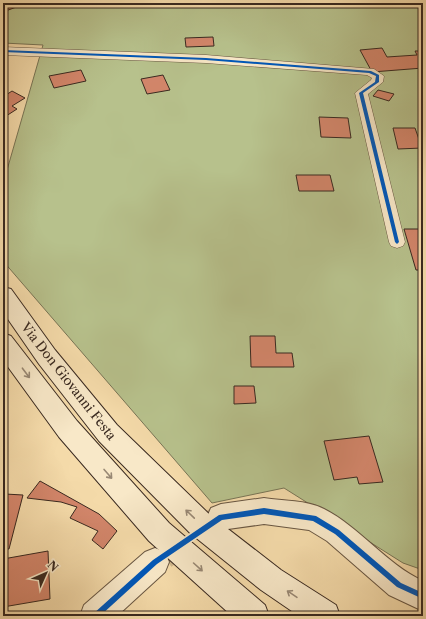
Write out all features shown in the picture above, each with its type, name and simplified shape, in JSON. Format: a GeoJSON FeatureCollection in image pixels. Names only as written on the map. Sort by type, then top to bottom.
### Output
{"type":"FeatureCollection","features":[{"type":"Feature","properties":{"kind":"main road","name":"Via Don Giovanni Festa"},"geometry":{"type":"LineString","coordinates":[[3,295],[47,357],[108,433],[200,524],[271,580],[325,616]]}},
{"type":"Feature","properties":{"kind":"main road"},"geometry":{"type":"LineString","coordinates":[[3,342],[68,429],[159,532],[254,616]]}},
{"type":"Feature","properties":{"kind":"main road"},"geometry":{"type":"LineString","coordinates":[[221,517],[264,511],[314,518],[337,532],[411,590]]}},
{"type":"Feature","properties":{"kind":"main road"},"geometry":{"type":"LineString","coordinates":[[95,616],[155,562]]}},
{"type":"Feature","properties":{"kind":"street"},"geometry":{"type":"LineString","coordinates":[[3,51],[206,59],[370,72],[378,76],[377,82],[361,92],[397,242]]}},
{"type":"Feature","properties":{"kind":"green space"},"geometry":{"type":"Polygon","coordinates":[[[3,3],[423,3],[423,570],[403,563],[284,488],[212,503],[3,261],[3,184],[43,45],[3,43],[3,3]]]}},
{"type":"Feature","properties":{"kind":"building"},"geometry":{"type":"Polygon","coordinates":[[[3,3],[15,3],[19,6],[3,12],[3,3]]]}},
{"type":"Feature","properties":{"kind":"building"},"geometry":{"type":"Polygon","coordinates":[[[213,37],[214,46],[186,47],[185,38],[213,37]]]}},
{"type":"Feature","properties":{"kind":"building"},"geometry":{"type":"Polygon","coordinates":[[[382,48],[387,57],[417,55],[415,51],[423,51],[423,68],[372,72],[360,50],[382,48]]]}},
{"type":"Feature","properties":{"kind":"building"},"geometry":{"type":"Polygon","coordinates":[[[81,70],[86,81],[54,88],[49,76],[81,70]]]}},
{"type":"Feature","properties":{"kind":"building"},"geometry":{"type":"Polygon","coordinates":[[[163,75],[170,90],[147,94],[141,79],[163,75]]]}},
{"type":"Feature","properties":{"kind":"building"},"geometry":{"type":"Polygon","coordinates":[[[378,90],[394,94],[389,101],[373,96],[378,90]]]}},
{"type":"Feature","properties":{"kind":"building"},"geometry":{"type":"Polygon","coordinates":[[[12,91],[25,98],[12,106],[17,109],[3,118],[3,97],[12,91]]]}},
{"type":"Feature","properties":{"kind":"building"},"geometry":{"type":"Polygon","coordinates":[[[319,117],[348,118],[351,138],[321,137],[319,117]]]}},
{"type":"Feature","properties":{"kind":"building"},"geometry":{"type":"Polygon","coordinates":[[[393,128],[415,128],[422,148],[398,149],[393,128]]]}},
{"type":"Feature","properties":{"kind":"building"},"geometry":{"type":"Polygon","coordinates":[[[296,175],[330,175],[334,191],[299,191],[296,175]]]}},
{"type":"Feature","properties":{"kind":"building"},"geometry":{"type":"Polygon","coordinates":[[[404,229],[423,229],[423,270],[416,270],[404,229]]]}},
{"type":"Feature","properties":{"kind":"building"},"geometry":{"type":"Polygon","coordinates":[[[250,336],[275,336],[276,353],[292,353],[294,367],[251,367],[250,336]]]}},
{"type":"Feature","properties":{"kind":"building"},"geometry":{"type":"Polygon","coordinates":[[[234,386],[254,386],[256,403],[234,404],[234,386]]]}},
{"type":"Feature","properties":{"kind":"building"},"geometry":{"type":"Polygon","coordinates":[[[369,436],[383,482],[359,484],[357,477],[334,480],[324,441],[369,436]]]}},
{"type":"Feature","properties":{"kind":"building"},"geometry":{"type":"Polygon","coordinates":[[[40,481],[99,514],[117,531],[103,549],[92,540],[98,531],[70,518],[77,507],[61,502],[27,498],[40,481]]]}},
{"type":"Feature","properties":{"kind":"building"},"geometry":{"type":"Polygon","coordinates":[[[5,494],[23,495],[9,549],[3,549],[3,501],[5,494]]]}},
{"type":"Feature","properties":{"kind":"building"},"geometry":{"type":"Polygon","coordinates":[[[48,551],[50,599],[3,607],[3,559],[48,551]]]}},
{"type":"Feature","properties":{"kind":"tunnel"},"geometry":{"type":"LineString","coordinates":[[164,556],[218,519]]}},
{"type":"Feature","properties":{"kind":"cycle path"},"geometry":{"type":"LineString","coordinates":[[3,51],[206,59],[370,72],[378,76],[377,82],[361,93],[397,242]]}},
{"type":"Feature","properties":{"kind":"cycle path"},"geometry":{"type":"LineString","coordinates":[[95,616],[155,562],[221,517],[264,511],[314,518],[337,532],[399,585],[423,596]]}}]}
